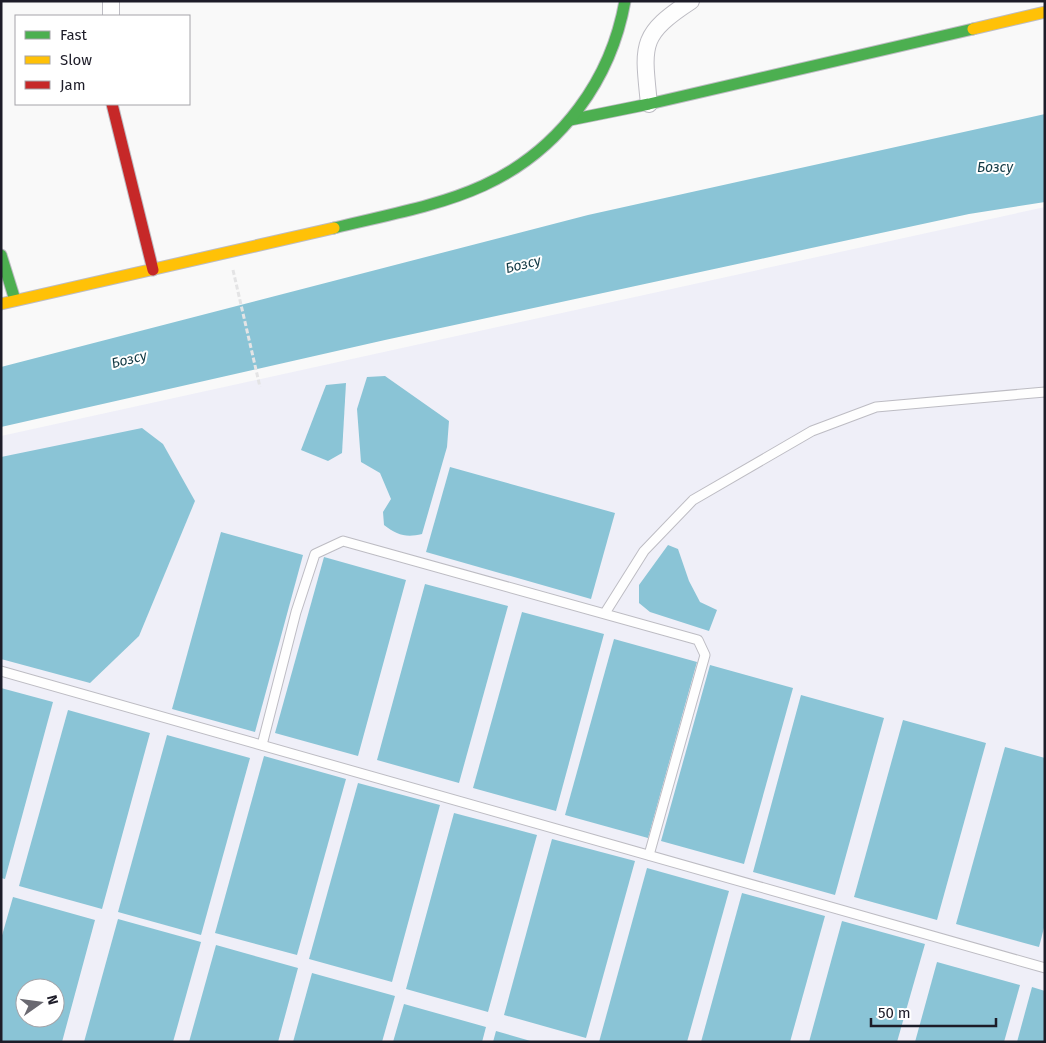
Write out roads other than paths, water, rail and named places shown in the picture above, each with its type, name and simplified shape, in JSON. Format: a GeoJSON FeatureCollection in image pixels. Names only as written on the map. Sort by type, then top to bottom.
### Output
{"type":"FeatureCollection","features":[{"type":"Feature","properties":{"kind":"main road"},"geometry":{"type":"LineString","coordinates":[[1,304],[238,252],[458,196],[513,172],[538,154],[570,120],[610,58],[619,32],[625,1]]}},
{"type":"Feature","properties":{"kind":"main road"},"geometry":{"type":"LineString","coordinates":[[570,120],[649,104],[1045,12]]}},
{"type":"Feature","properties":{"kind":"main road"},"geometry":{"type":"LineString","coordinates":[[112,105],[153,270]]}},
{"type":"Feature","properties":{"kind":"main road"},"geometry":{"type":"LineString","coordinates":[[1,255],[15,300]]}},
{"type":"Feature","properties":{"kind":"street"},"geometry":{"type":"LineString","coordinates":[[111,1],[111,15]]}},
{"type":"Feature","properties":{"kind":"street"},"geometry":{"type":"LineString","coordinates":[[649,104],[645,62],[648,39],[665,18],[691,1]]}},
{"type":"Feature","properties":{"kind":"lane"},"geometry":{"type":"LineString","coordinates":[[605,613],[644,551],[693,500],[812,431],[876,407],[1045,392]]}},
{"type":"Feature","properties":{"kind":"lane"},"geometry":{"type":"LineString","coordinates":[[262,745],[296,612],[315,554],[335,543],[343,541],[605,613],[698,640],[705,655],[649,855]]}},
{"type":"Feature","properties":{"kind":"lane"},"geometry":{"type":"LineString","coordinates":[[1,671],[1045,968]]}},
{"type":"Feature","properties":{"kind":"water","name":"Бозсу"},"geometry":{"type":"Polygon","coordinates":[[[1045,114],[1045,202],[969,214],[385,340],[1,427],[1,367],[588,215],[1045,114]]]}},
{"type":"Feature","properties":{"kind":"water"},"geometry":{"type":"Polygon","coordinates":[[[385,376],[449,421],[447,447],[422,534],[402,535],[384,525],[383,512],[391,499],[380,473],[361,462],[357,409],[367,377],[385,376]]]}},
{"type":"Feature","properties":{"kind":"water"},"geometry":{"type":"Polygon","coordinates":[[[346,383],[342,453],[328,461],[301,450],[326,385],[346,383]]]}},
{"type":"Feature","properties":{"kind":"water"},"geometry":{"type":"Polygon","coordinates":[[[142,428],[163,444],[195,501],[139,636],[90,683],[1,659],[1,457],[142,428]]]}},
{"type":"Feature","properties":{"kind":"water"},"geometry":{"type":"Polygon","coordinates":[[[450,467],[615,513],[591,599],[426,552],[450,467]]]}},
{"type":"Feature","properties":{"kind":"water"},"geometry":{"type":"Polygon","coordinates":[[[221,532],[303,555],[255,732],[172,709],[221,532]]]}},
{"type":"Feature","properties":{"kind":"water"},"geometry":{"type":"Polygon","coordinates":[[[668,545],[678,549],[689,581],[700,602],[717,610],[709,631],[650,612],[639,603],[639,585],[668,545]]]}},
{"type":"Feature","properties":{"kind":"water"},"geometry":{"type":"Polygon","coordinates":[[[324,557],[406,580],[358,756],[275,733],[324,557]]]}},
{"type":"Feature","properties":{"kind":"water"},"geometry":{"type":"Polygon","coordinates":[[[425,584],[508,606],[459,783],[377,760],[425,584]]]}},
{"type":"Feature","properties":{"kind":"water"},"geometry":{"type":"Polygon","coordinates":[[[522,612],[604,634],[556,811],[473,788],[522,612]]]}},
{"type":"Feature","properties":{"kind":"water"},"geometry":{"type":"Polygon","coordinates":[[[614,639],[697,662],[648,838],[565,815],[614,639]]]}},
{"type":"Feature","properties":{"kind":"water"},"geometry":{"type":"Polygon","coordinates":[[[710,665],[793,688],[744,864],[661,841],[710,665]]]}},
{"type":"Feature","properties":{"kind":"water"},"geometry":{"type":"Polygon","coordinates":[[[1,688],[53,702],[5,879],[1,878],[1,688]]]}},
{"type":"Feature","properties":{"kind":"water"},"geometry":{"type":"Polygon","coordinates":[[[801,695],[884,718],[835,895],[753,872],[801,695]]]}},
{"type":"Feature","properties":{"kind":"water"},"geometry":{"type":"Polygon","coordinates":[[[68,710],[150,733],[102,909],[19,886],[68,710]]]}},
{"type":"Feature","properties":{"kind":"water"},"geometry":{"type":"Polygon","coordinates":[[[903,720],[986,743],[937,920],[854,897],[903,720]]]}},
{"type":"Feature","properties":{"kind":"water"},"geometry":{"type":"Polygon","coordinates":[[[167,735],[250,758],[201,935],[118,912],[167,735]]]}},
{"type":"Feature","properties":{"kind":"water"},"geometry":{"type":"Polygon","coordinates":[[[1005,747],[1045,758],[1045,924],[1039,947],[956,924],[1005,747]]]}},
{"type":"Feature","properties":{"kind":"water"},"geometry":{"type":"Polygon","coordinates":[[[264,756],[346,779],[297,955],[215,933],[264,756]]]}},
{"type":"Feature","properties":{"kind":"water"},"geometry":{"type":"Polygon","coordinates":[[[358,783],[440,805],[392,982],[309,959],[358,783]]]}},
{"type":"Feature","properties":{"kind":"water"},"geometry":{"type":"Polygon","coordinates":[[[454,813],[537,835],[488,1012],[406,989],[454,813]]]}},
{"type":"Feature","properties":{"kind":"water"},"geometry":{"type":"Polygon","coordinates":[[[552,839],[635,861],[586,1038],[504,1015],[552,839]]]}},
{"type":"Feature","properties":{"kind":"water"},"geometry":{"type":"Polygon","coordinates":[[[647,868],[729,891],[687,1042],[599,1042],[647,868]]]}},
{"type":"Feature","properties":{"kind":"water"},"geometry":{"type":"Polygon","coordinates":[[[742,893],[825,916],[790,1042],[701,1042],[742,893]]]}},
{"type":"Feature","properties":{"kind":"water"},"geometry":{"type":"Polygon","coordinates":[[[13,897],[95,920],[62,1042],[1,1042],[1,939],[13,897]]]}},
{"type":"Feature","properties":{"kind":"water"},"geometry":{"type":"Polygon","coordinates":[[[118,919],[201,942],[173,1042],[84,1042],[118,919]]]}},
{"type":"Feature","properties":{"kind":"water"},"geometry":{"type":"Polygon","coordinates":[[[842,921],[925,944],[897,1042],[809,1042],[842,921]]]}},
{"type":"Feature","properties":{"kind":"water"},"geometry":{"type":"Polygon","coordinates":[[[216,945],[298,968],[278,1042],[189,1042],[216,945]]]}},
{"type":"Feature","properties":{"kind":"water"},"geometry":{"type":"Polygon","coordinates":[[[937,962],[1020,985],[1004,1042],[915,1042],[937,962]]]}},
{"type":"Feature","properties":{"kind":"water"},"geometry":{"type":"Polygon","coordinates":[[[312,973],[395,996],[382,1042],[293,1042],[312,973]]]}},
{"type":"Feature","properties":{"kind":"water"},"geometry":{"type":"Polygon","coordinates":[[[1032,987],[1045,991],[1045,1042],[1017,1042],[1032,987]]]}},
{"type":"Feature","properties":{"kind":"water"},"geometry":{"type":"Polygon","coordinates":[[[404,1004],[486,1027],[482,1042],[393,1042],[404,1004]]]}},
{"type":"Feature","properties":{"kind":"water"},"geometry":{"type":"Polygon","coordinates":[[[496,1031],[534,1042],[493,1042],[496,1031]]]}}]}
